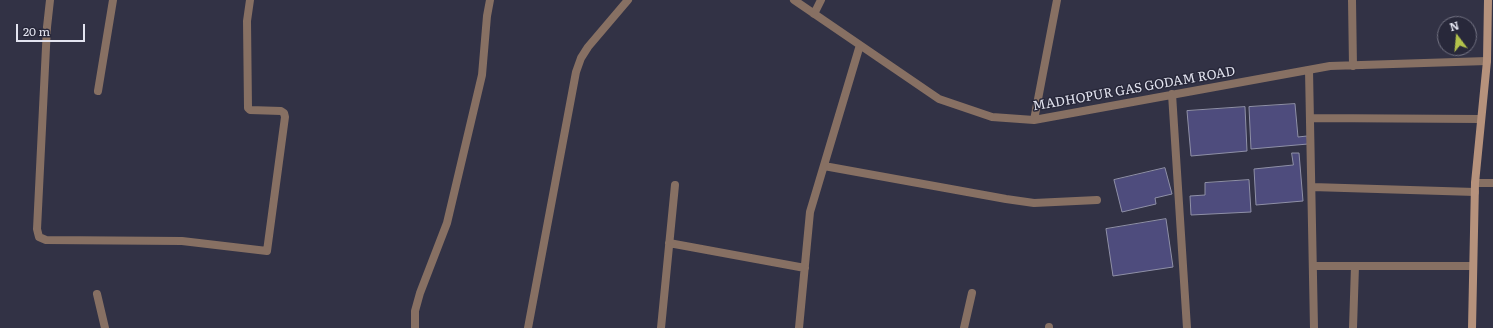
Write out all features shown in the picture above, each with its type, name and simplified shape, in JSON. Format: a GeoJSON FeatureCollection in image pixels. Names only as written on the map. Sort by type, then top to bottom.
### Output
{"type":"FeatureCollection","features":[{"type":"Feature","properties":{"kind":"street"},"geometry":{"type":"LineString","coordinates":[[50,0],[46,42],[37,229],[39,236],[46,240],[182,241],[267,251],[285,117],[282,111],[250,110],[248,108],[247,21],[250,0]]}},
{"type":"Feature","properties":{"kind":"street"},"geometry":{"type":"LineString","coordinates":[[98,91],[113,0]]}},
{"type":"Feature","properties":{"kind":"street"},"geometry":{"type":"LineString","coordinates":[[415,328],[415,311],[420,293],[447,223],[482,75],[487,16],[490,0]]}},
{"type":"Feature","properties":{"kind":"street"},"geometry":{"type":"LineString","coordinates":[[528,328],[576,72],[581,58],[588,47],[628,0]]}},
{"type":"Feature","properties":{"kind":"street","name":"MADHOPUR GAS GODAM ROAD"},"geometry":{"type":"LineString","coordinates":[[794,0],[939,99],[992,117],[1034,120],[1330,66],[1487,62]]}},
{"type":"Feature","properties":{"kind":"street"},"geometry":{"type":"LineString","coordinates":[[814,14],[821,0]]}},
{"type":"Feature","properties":{"kind":"street"},"geometry":{"type":"LineString","coordinates":[[1034,120],[1057,0]]}},
{"type":"Feature","properties":{"kind":"street"},"geometry":{"type":"LineString","coordinates":[[1352,0],[1353,66]]}},
{"type":"Feature","properties":{"kind":"street"},"geometry":{"type":"LineString","coordinates":[[1472,328],[1475,183],[1487,62],[1488,0]]}},
{"type":"Feature","properties":{"kind":"street"},"geometry":{"type":"LineString","coordinates":[[799,328],[810,212],[860,45]]}},
{"type":"Feature","properties":{"kind":"street"},"geometry":{"type":"LineString","coordinates":[[1310,70],[1314,328]]}},
{"type":"Feature","properties":{"kind":"street"},"geometry":{"type":"LineString","coordinates":[[1172,94],[1187,328]]}},
{"type":"Feature","properties":{"kind":"street"},"geometry":{"type":"LineString","coordinates":[[1310,118],[1481,120]]}},
{"type":"Feature","properties":{"kind":"street"},"geometry":{"type":"LineString","coordinates":[[824,166],[1013,200],[1034,202],[1097,200]]}},
{"type":"Feature","properties":{"kind":"street"},"geometry":{"type":"LineString","coordinates":[[1475,183],[1493,183]]}},
{"type":"Feature","properties":{"kind":"street"},"geometry":{"type":"LineString","coordinates":[[661,328],[675,185]]}},
{"type":"Feature","properties":{"kind":"street"},"geometry":{"type":"LineString","coordinates":[[1312,187],[1475,192]]}},
{"type":"Feature","properties":{"kind":"street"},"geometry":{"type":"LineString","coordinates":[[669,243],[805,268]]}},
{"type":"Feature","properties":{"kind":"street"},"geometry":{"type":"LineString","coordinates":[[1313,266],[1473,266]]}},
{"type":"Feature","properties":{"kind":"street"},"geometry":{"type":"LineString","coordinates":[[1353,328],[1355,266]]}},
{"type":"Feature","properties":{"kind":"street"},"geometry":{"type":"LineString","coordinates":[[964,328],[972,293]]}},
{"type":"Feature","properties":{"kind":"street"},"geometry":{"type":"LineString","coordinates":[[97,294],[105,328]]}},
{"type":"Feature","properties":{"kind":"building"},"geometry":{"type":"Polygon","coordinates":[[[1295,104],[1298,137],[1307,136],[1308,144],[1251,149],[1249,107],[1295,104]]]}},
{"type":"Feature","properties":{"kind":"building"},"geometry":{"type":"Polygon","coordinates":[[[1245,107],[1247,151],[1191,156],[1187,111],[1245,107]]]}},
{"type":"Feature","properties":{"kind":"building"},"geometry":{"type":"Polygon","coordinates":[[[1292,153],[1299,153],[1303,201],[1256,205],[1254,169],[1293,165],[1292,153]]]}},
{"type":"Feature","properties":{"kind":"building"},"geometry":{"type":"Polygon","coordinates":[[[1165,168],[1172,194],[1155,198],[1156,204],[1122,212],[1114,180],[1165,168]]]}},
{"type":"Feature","properties":{"kind":"building"},"geometry":{"type":"Polygon","coordinates":[[[1249,180],[1251,212],[1191,215],[1190,196],[1205,195],[1205,183],[1249,180]]]}},
{"type":"Feature","properties":{"kind":"building"},"geometry":{"type":"Polygon","coordinates":[[[1166,219],[1173,267],[1113,276],[1106,229],[1166,219]]]}}]}
